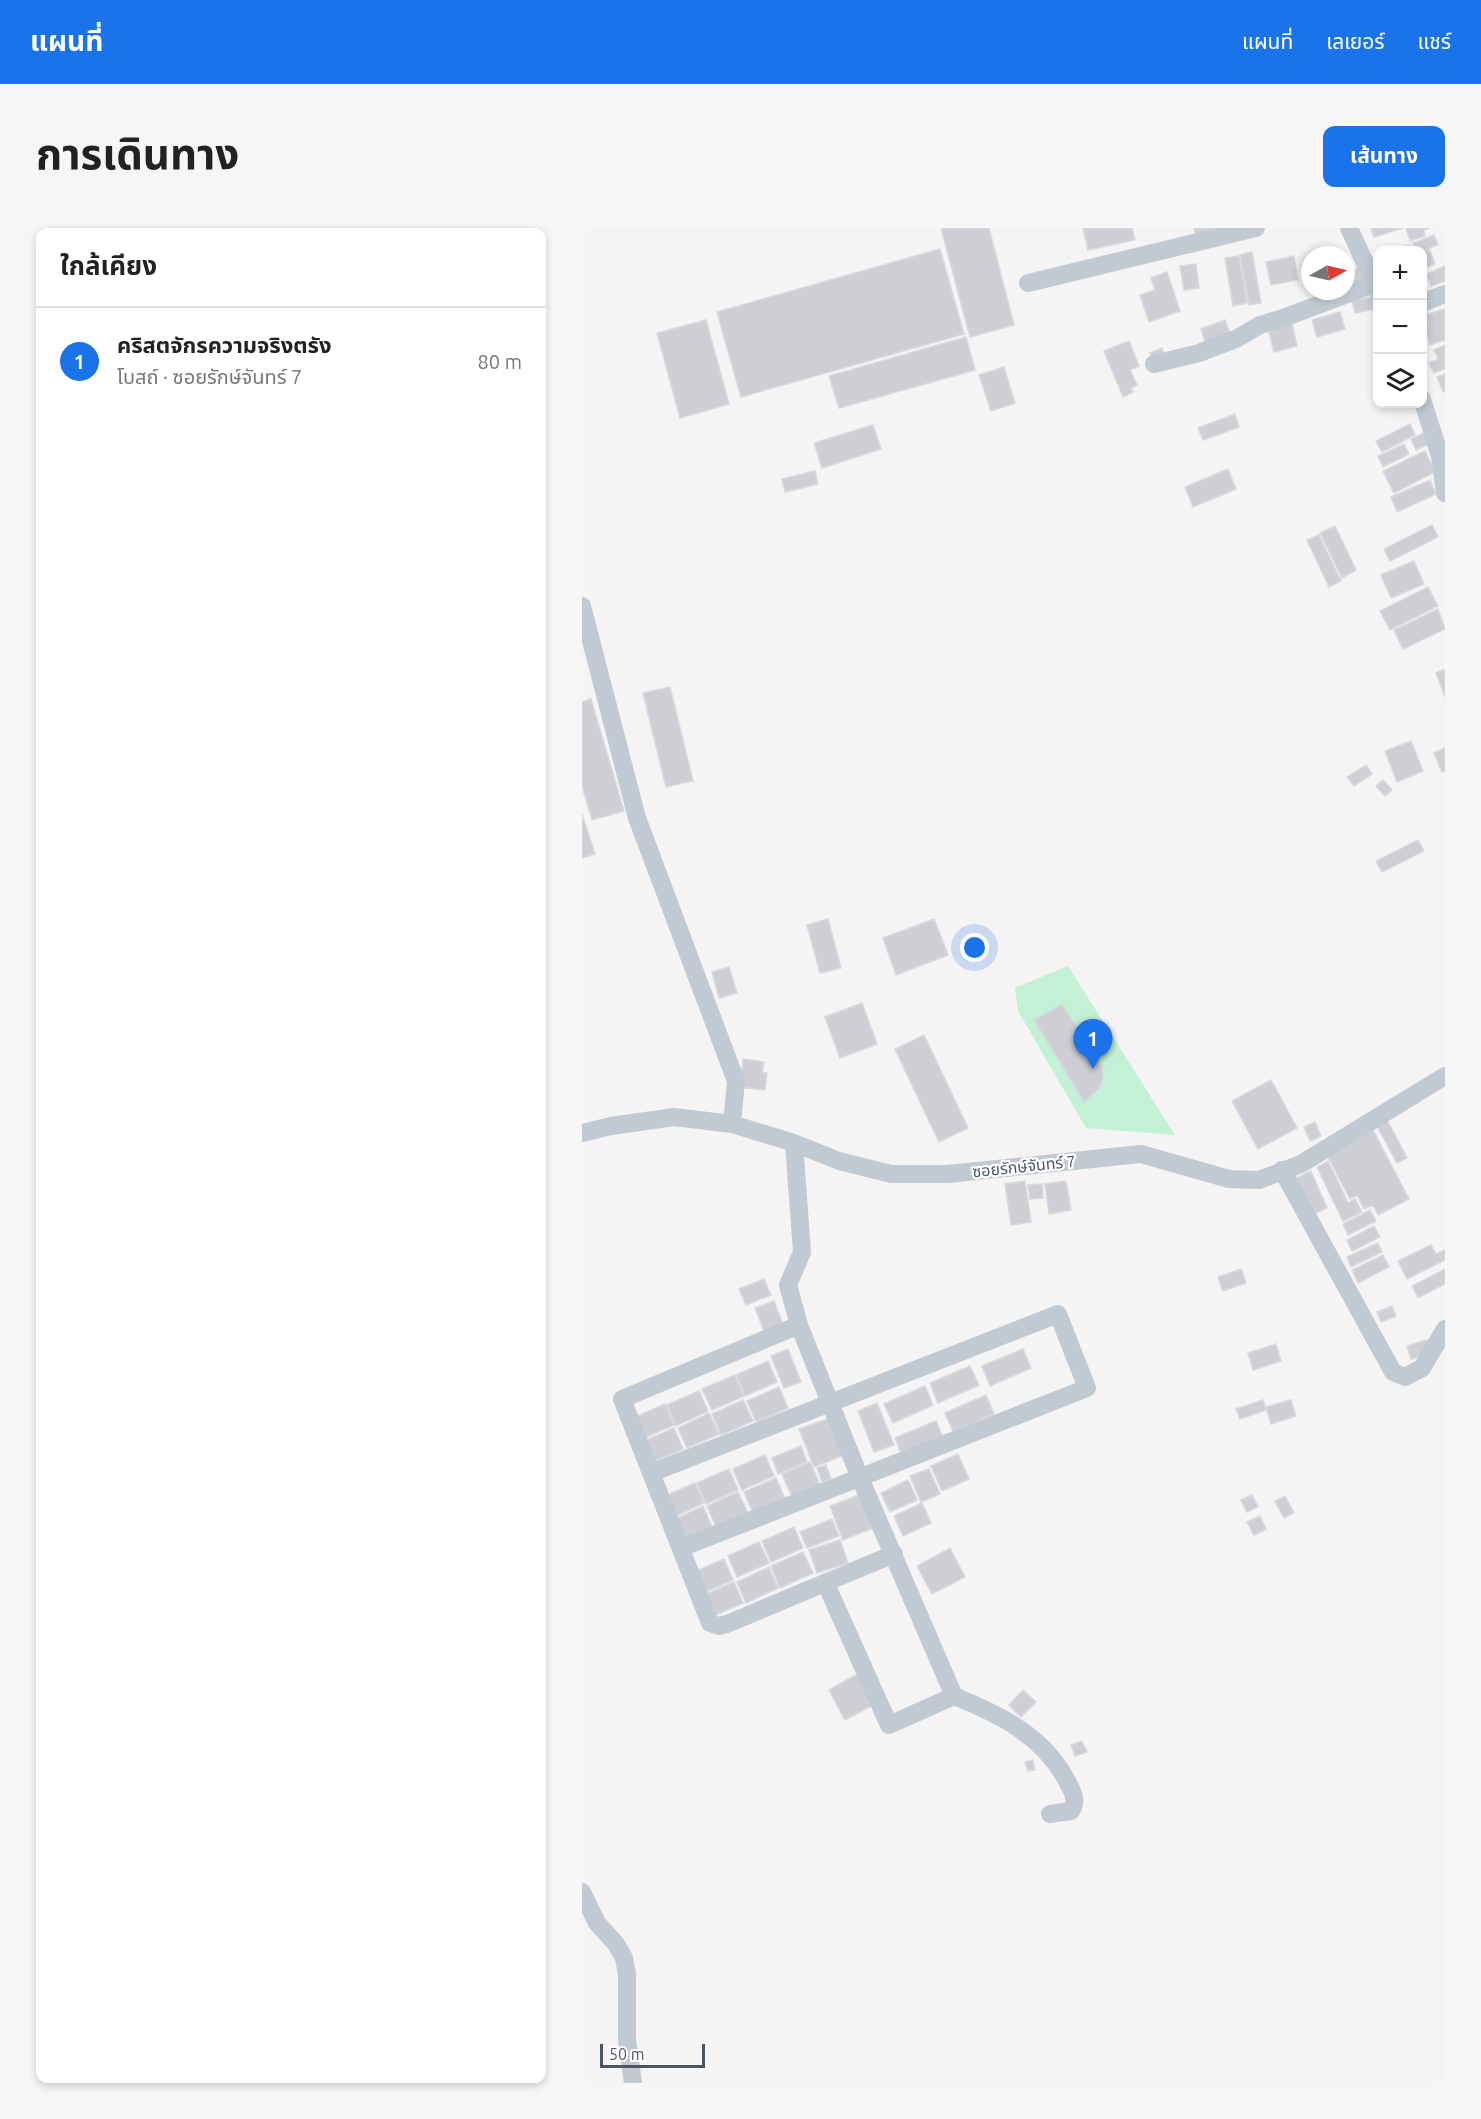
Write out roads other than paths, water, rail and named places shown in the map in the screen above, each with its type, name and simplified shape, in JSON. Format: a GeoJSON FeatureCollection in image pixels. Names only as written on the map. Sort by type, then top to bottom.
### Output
{"type":"FeatureCollection","features":[{"type":"Feature","properties":{"kind":"street"},"geometry":{"type":"LineString","coordinates":[[1028,283],[1256,228]]}},
{"type":"Feature","properties":{"kind":"street"},"geometry":{"type":"LineString","coordinates":[[1349,228],[1373,280]]}},
{"type":"Feature","properties":{"kind":"street"},"geometry":{"type":"LineString","coordinates":[[1154,364],[1199,353],[1236,339],[1260,325],[1373,288]]}},
{"type":"Feature","properties":{"kind":"street"},"geometry":{"type":"LineString","coordinates":[[1427,301],[1445,294]]}},
{"type":"Feature","properties":{"kind":"street"},"geometry":{"type":"LineString","coordinates":[[1425,408],[1440,456],[1445,493]]}},
{"type":"Feature","properties":{"kind":"street"},"geometry":{"type":"LineString","coordinates":[[582,606],[637,818],[736,1081],[732,1124]]}},
{"type":"Feature","properties":{"kind":"street","name":"ซอยรักษ์จันทร์ 7"},"geometry":{"type":"LineString","coordinates":[[582,1133],[611,1126],[674,1117],[732,1124],[794,1143],[839,1161],[891,1174],[948,1174],[1141,1154],[1229,1179],[1258,1180],[1301,1164],[1445,1076]]}},
{"type":"Feature","properties":{"kind":"street"},"geometry":{"type":"LineString","coordinates":[[794,1143],[802,1252],[788,1285],[799,1325],[860,1478],[954,1696]]}},
{"type":"Feature","properties":{"kind":"street"},"geometry":{"type":"LineString","coordinates":[[1282,1170],[1394,1372],[1405,1377],[1422,1368],[1445,1329]]}},
{"type":"Feature","properties":{"kind":"street"},"geometry":{"type":"LineString","coordinates":[[651,1473],[1058,1314],[1087,1388],[681,1548]]}},
{"type":"Feature","properties":{"kind":"street"},"geometry":{"type":"LineString","coordinates":[[799,1325],[622,1399],[710,1623],[719,1626],[894,1554]]}},
{"type":"Feature","properties":{"kind":"street"},"geometry":{"type":"LineString","coordinates":[[825,1584],[889,1725],[954,1696],[990,1710],[1020,1728],[1046,1750],[1062,1771],[1075,1801],[1071,1811],[1050,1814]]}},
{"type":"Feature","properties":{"kind":"street"},"geometry":{"type":"LineString","coordinates":[[583,1898],[597,1923],[616,1944],[624,1958],[627,1974],[627,2040],[633,2083]]}},
{"type":"Feature","properties":{"kind":"place","name":"คริสตจักรความจริงตรัง"},"geometry":{"type":"Point","coordinates":[1093,1069]}}]}
